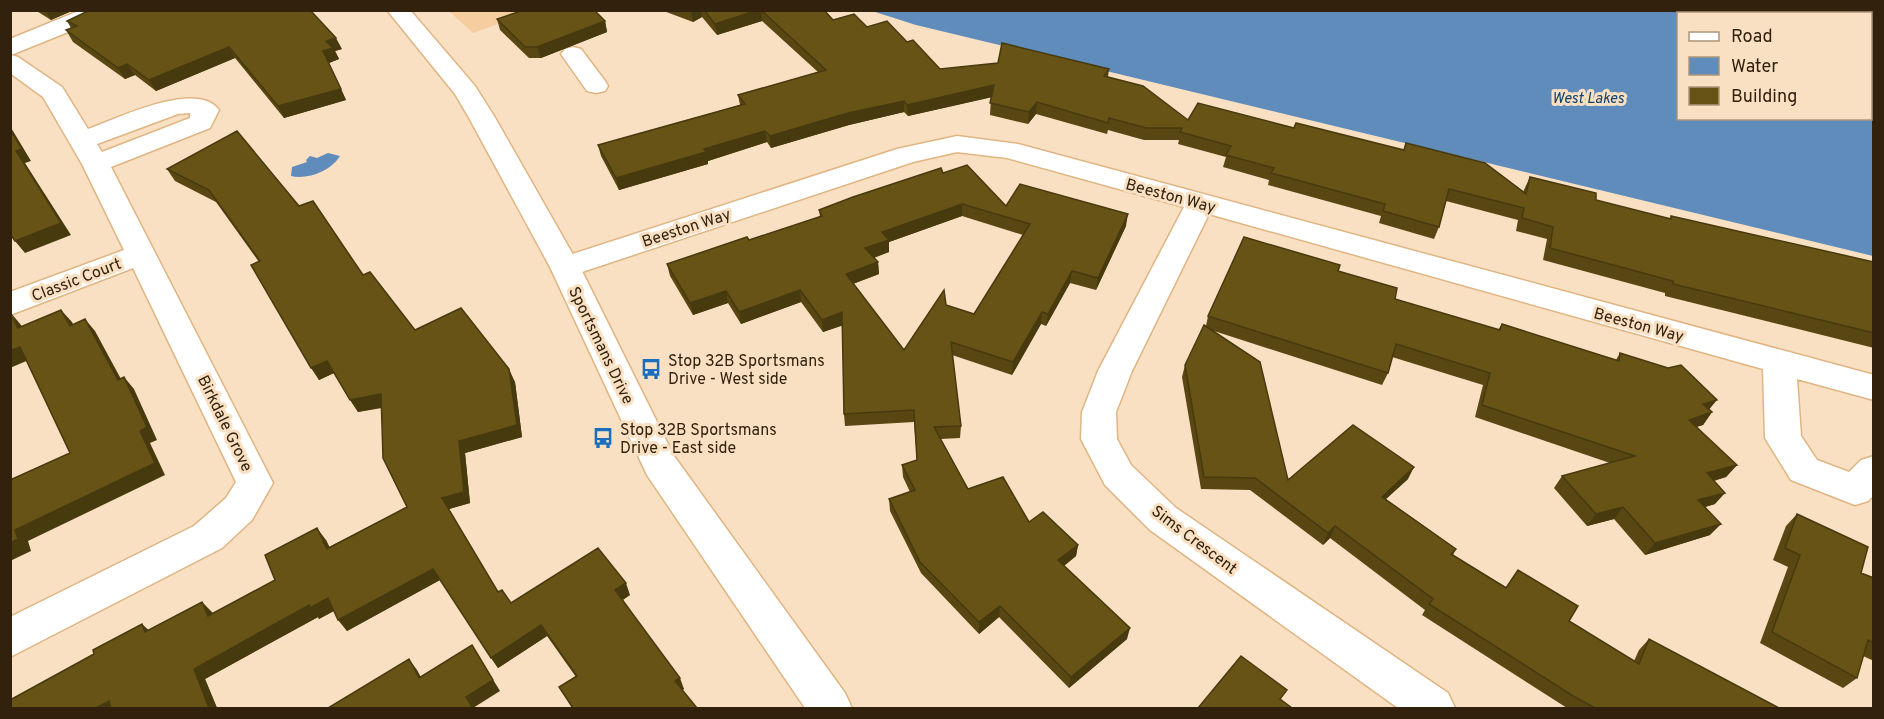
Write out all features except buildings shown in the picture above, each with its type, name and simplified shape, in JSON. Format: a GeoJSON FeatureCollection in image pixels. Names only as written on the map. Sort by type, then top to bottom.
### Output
{"type":"FeatureCollection","features":[{"type":"Feature","properties":{"kind":"street"},"geometry":{"type":"LineString","coordinates":[[10,26],[51,10]]}},
{"type":"Feature","properties":{"kind":"street","name":"Birkdale Grove"},"geometry":{"type":"LineString","coordinates":[[10,638],[208,537],[239,509],[255,483],[89,152],[53,92],[14,66],[102,10]]}},
{"type":"Feature","properties":{"kind":"street","name":"Sportsmans Drive"},"geometry":{"type":"LineString","coordinates":[[398,10],[466,91],[565,267],[660,465],[830,708]]}},
{"type":"Feature","properties":{"kind":"street"},"geometry":{"type":"LineString","coordinates":[[573,54],[596,86]]}},
{"type":"Feature","properties":{"kind":"street","name":"Beeston Way"},"geometry":{"type":"LineString","coordinates":[[565,267],[906,155],[957,144],[1009,150],[1874,388]]}},
{"type":"Feature","properties":{"kind":"street","name":"Sims Crescent"},"geometry":{"type":"LineString","coordinates":[[1200,203],[1115,371],[1099,412],[1099,439],[1118,475],[1163,519],[1433,708]]}},
{"type":"Feature","properties":{"kind":"street","name":"Classic Court"},"geometry":{"type":"LineString","coordinates":[[10,304],[142,254]]}},
{"type":"Feature","properties":{"kind":"street"},"geometry":{"type":"LineString","coordinates":[[1779,362],[1784,438],[1804,470],[1855,490],[1874,470]]}},
{"type":"Feature","properties":{"kind":"shaded area"},"geometry":{"type":"Polygon","coordinates":[[[449,11],[534,11],[473,33],[449,11]]]}},
{"type":"Feature","properties":{"kind":"water","name":"West Lakes"},"geometry":{"type":"Polygon","coordinates":[[[872,11],[1873,11],[1873,256],[916,25],[872,11]]]}},
{"type":"Feature","properties":{"kind":"water"},"geometry":{"type":"Polygon","coordinates":[[[328,153],[340,156],[325,170],[304,177],[291,176],[292,167],[307,162],[310,156],[317,158],[328,153]]]}},
{"type":"Feature","properties":{"kind":"place","name":"Stop 32B Sportsmans Drive - West side"},"geometry":{"type":"Point","coordinates":[651,369]}},
{"type":"Feature","properties":{"kind":"place","name":"Stop 32B Sportsmans Drive - East side"},"geometry":{"type":"Point","coordinates":[603,438]}}]}
